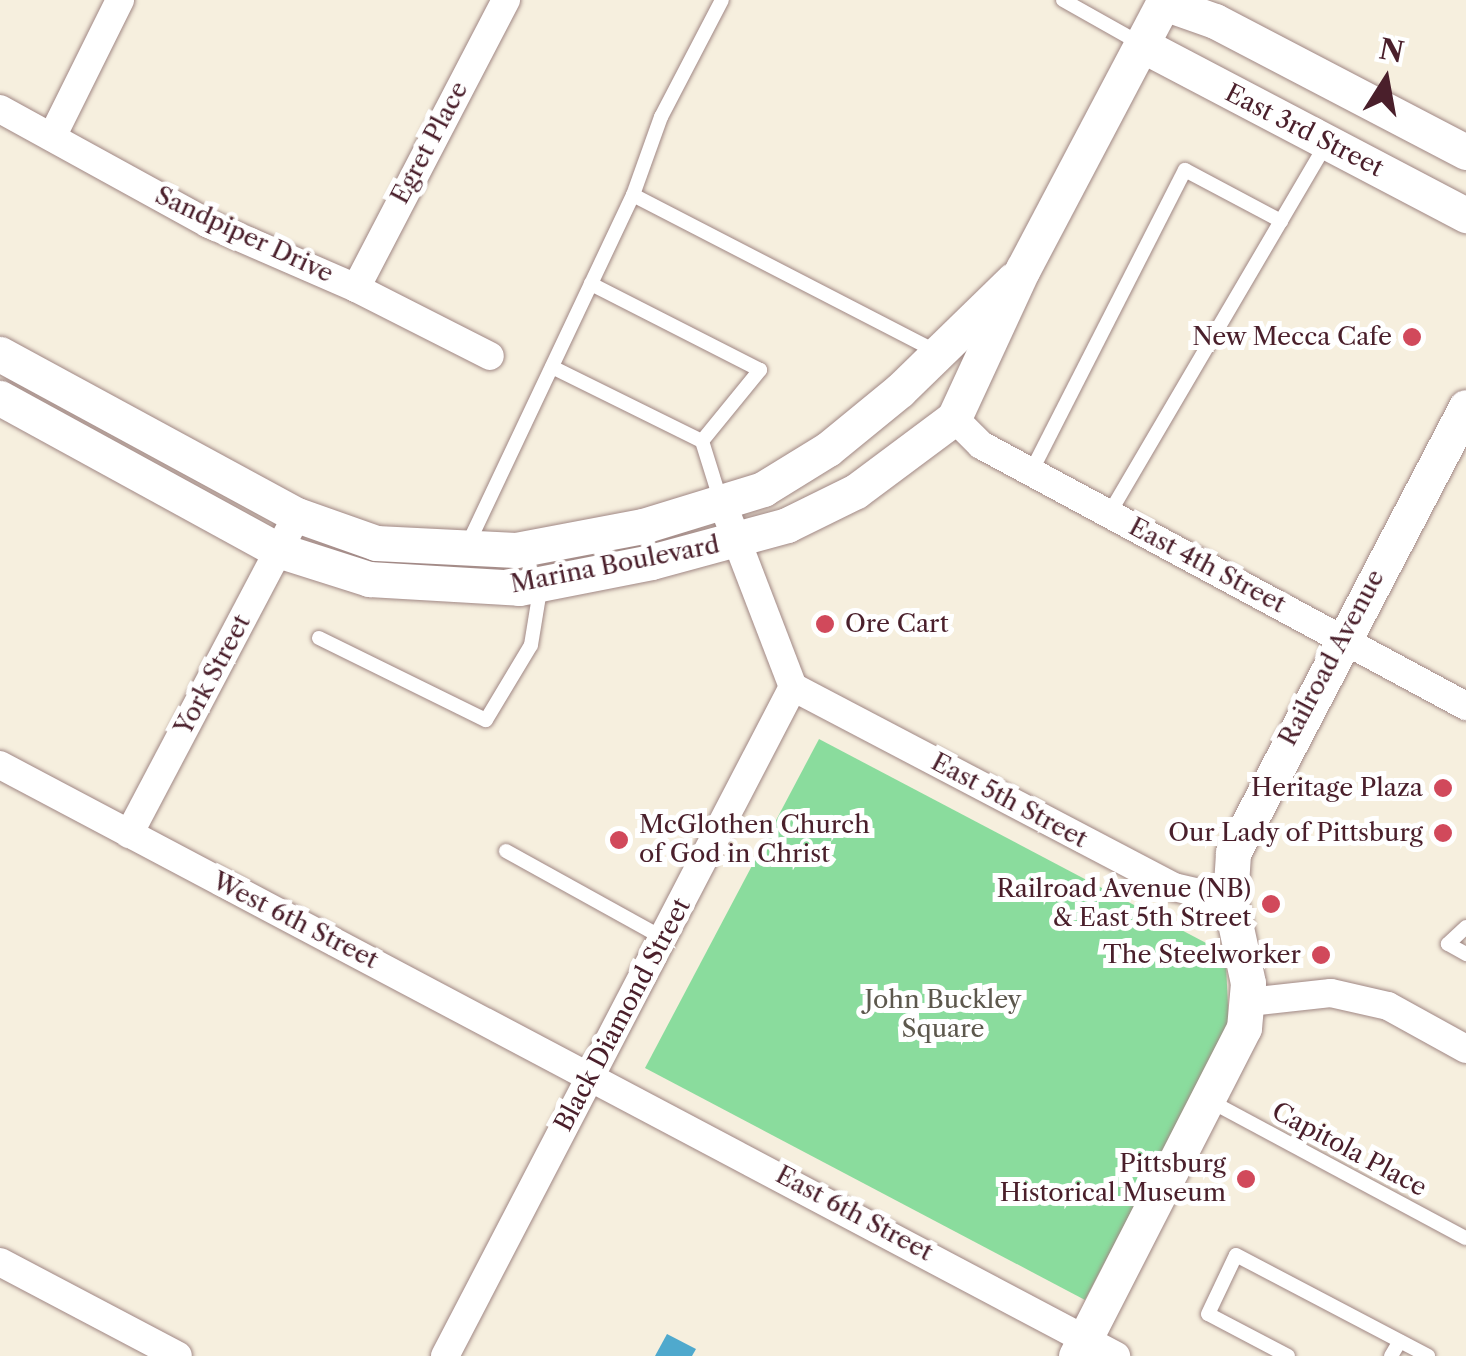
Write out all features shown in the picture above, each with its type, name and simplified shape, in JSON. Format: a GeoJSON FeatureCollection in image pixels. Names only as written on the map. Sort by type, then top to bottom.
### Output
{"type":"FeatureCollection","features":[{"type":"Feature","properties":{"kind":"street"},"geometry":{"type":"LineString","coordinates":[[52,137],[120,0]]}},
{"type":"Feature","properties":{"kind":"street","name":"Egret Place"},"geometry":{"type":"LineString","coordinates":[[356,288],[506,0]]}},
{"type":"Feature","properties":{"kind":"street"},"geometry":{"type":"LineString","coordinates":[[1162,1],[1214,21],[1466,152]]}},
{"type":"Feature","properties":{"kind":"street","name":"Marina Boulevard"},"geometry":{"type":"LineString","coordinates":[[0,398],[278,550],[370,579],[446,587],[541,583],[734,542],[856,492],[954,418],[1024,270],[1144,46],[1162,1]]}},
{"type":"Feature","properties":{"kind":"street","name":"East 3rd Street"},"geometry":{"type":"LineString","coordinates":[[1144,46],[1466,215]]}},
{"type":"Feature","properties":{"kind":"street","name":"Sandpiper Drive"},"geometry":{"type":"LineString","coordinates":[[0,109],[209,224],[356,288],[490,356]]}},
{"type":"Feature","properties":{"kind":"street","name":"Marina Boulevard"},"geometry":{"type":"LineString","coordinates":[[0,354],[296,515],[376,543],[516,550],[722,505],[828,449],[938,353],[1024,270]]}},
{"type":"Feature","properties":{"kind":"street","name":"Railroad Avenue"},"geometry":{"type":"LineString","coordinates":[[1080,1347],[1234,1056],[1249,1002],[1230,900],[1234,853],[1252,808],[1466,406]]}},
{"type":"Feature","properties":{"kind":"street","name":"East 4th Street"},"geometry":{"type":"LineString","coordinates":[[954,418],[982,445],[1466,706]]}},
{"type":"Feature","properties":{"kind":"street"},"geometry":{"type":"LineString","coordinates":[[722,505],[793,686]]}},
{"type":"Feature","properties":{"kind":"street","name":"York Street"},"geometry":{"type":"LineString","coordinates":[[129,834],[296,515]]}},
{"type":"Feature","properties":{"kind":"street","name":"East 5th Street"},"geometry":{"type":"LineString","coordinates":[[793,686],[1174,887],[1230,900]]}},
{"type":"Feature","properties":{"kind":"street","name":"Black Diamond Street"},"geometry":{"type":"LineString","coordinates":[[444,1356],[793,686]]}},
{"type":"Feature","properties":{"kind":"street","name":"West 6th Street"},"geometry":{"type":"LineString","coordinates":[[0,765],[590,1074]]}},
{"type":"Feature","properties":{"kind":"street"},"geometry":{"type":"LineString","coordinates":[[1249,1002],[1331,993],[1388,1006],[1466,1049]]}},
{"type":"Feature","properties":{"kind":"street","name":"East 6th Street"},"geometry":{"type":"LineString","coordinates":[[590,1074],[1080,1347],[1116,1356]]}},
{"type":"Feature","properties":{"kind":"street"},"geometry":{"type":"LineString","coordinates":[[0,1262],[178,1356]]}},
{"type":"Feature","properties":{"kind":"lane"},"geometry":{"type":"LineString","coordinates":[[465,550],[634,195],[661,117],[722,0]]}},
{"type":"Feature","properties":{"kind":"lane"},"geometry":{"type":"LineString","coordinates":[[1064,0],[1144,46]]}},
{"type":"Feature","properties":{"kind":"lane"},"geometry":{"type":"LineString","coordinates":[[1109,514],[1327,143]]}},
{"type":"Feature","properties":{"kind":"lane"},"geometry":{"type":"LineString","coordinates":[[1030,472],[1185,170],[1282,221]]}},
{"type":"Feature","properties":{"kind":"lane"},"geometry":{"type":"LineString","coordinates":[[634,195],[938,353]]}},
{"type":"Feature","properties":{"kind":"lane"},"geometry":{"type":"LineString","coordinates":[[591,284],[760,370],[702,440]]}},
{"type":"Feature","properties":{"kind":"lane"},"geometry":{"type":"LineString","coordinates":[[552,367],[702,440],[722,505]]}},
{"type":"Feature","properties":{"kind":"lane"},"geometry":{"type":"LineString","coordinates":[[319,638],[486,720],[531,645],[541,583]]}},
{"type":"Feature","properties":{"kind":"lane"},"geometry":{"type":"LineString","coordinates":[[506,851],[663,938]]}},
{"type":"Feature","properties":{"kind":"lane"},"geometry":{"type":"LineString","coordinates":[[1466,927],[1448,944],[1466,954]]}},
{"type":"Feature","properties":{"kind":"lane","name":"Capitola Place"},"geometry":{"type":"LineString","coordinates":[[1210,1101],[1466,1238]]}},
{"type":"Feature","properties":{"kind":"lane"},"geometry":{"type":"LineString","coordinates":[[1288,1356],[1208,1314],[1236,1256],[1428,1356]]}},
{"type":"Feature","properties":{"kind":"lane"},"geometry":{"type":"LineString","coordinates":[[1391,1356],[1400,1341]]}},
{"type":"Feature","properties":{"kind":"green space","name":"John Buckley Square"},"geometry":{"type":"Polygon","coordinates":[[[819,739],[1208,944],[1226,965],[1229,1025],[1085,1300],[645,1068],[819,739]]]}},
{"type":"Feature","properties":{"kind":"water"},"geometry":{"type":"Polygon","coordinates":[[[667,1334],[696,1349],[692,1356],[655,1356],[667,1334]]]}},
{"type":"Feature","properties":{"kind":"place","name":"New Mecca Cafe"},"geometry":{"type":"Point","coordinates":[1412,337]}},
{"type":"Feature","properties":{"kind":"place","name":"Ore Cart"},"geometry":{"type":"Point","coordinates":[825,624]}},
{"type":"Feature","properties":{"kind":"place","name":"Heritage Plaza"},"geometry":{"type":"Point","coordinates":[1443,788]}},
{"type":"Feature","properties":{"kind":"place","name":"Our Lady of Pittsburg"},"geometry":{"type":"Point","coordinates":[1443,833]}},
{"type":"Feature","properties":{"kind":"place","name":"McGlothen Church of God in Christ"},"geometry":{"type":"Point","coordinates":[619,840]}},
{"type":"Feature","properties":{"kind":"place","name":"Railroad Avenue (NB) & East 5th Street"},"geometry":{"type":"Point","coordinates":[1271,904]}},
{"type":"Feature","properties":{"kind":"place","name":"The Steelworker"},"geometry":{"type":"Point","coordinates":[1321,955]}},
{"type":"Feature","properties":{"kind":"place","name":"Pittsburg Historical Museum"},"geometry":{"type":"Point","coordinates":[1246,1179]}}]}
